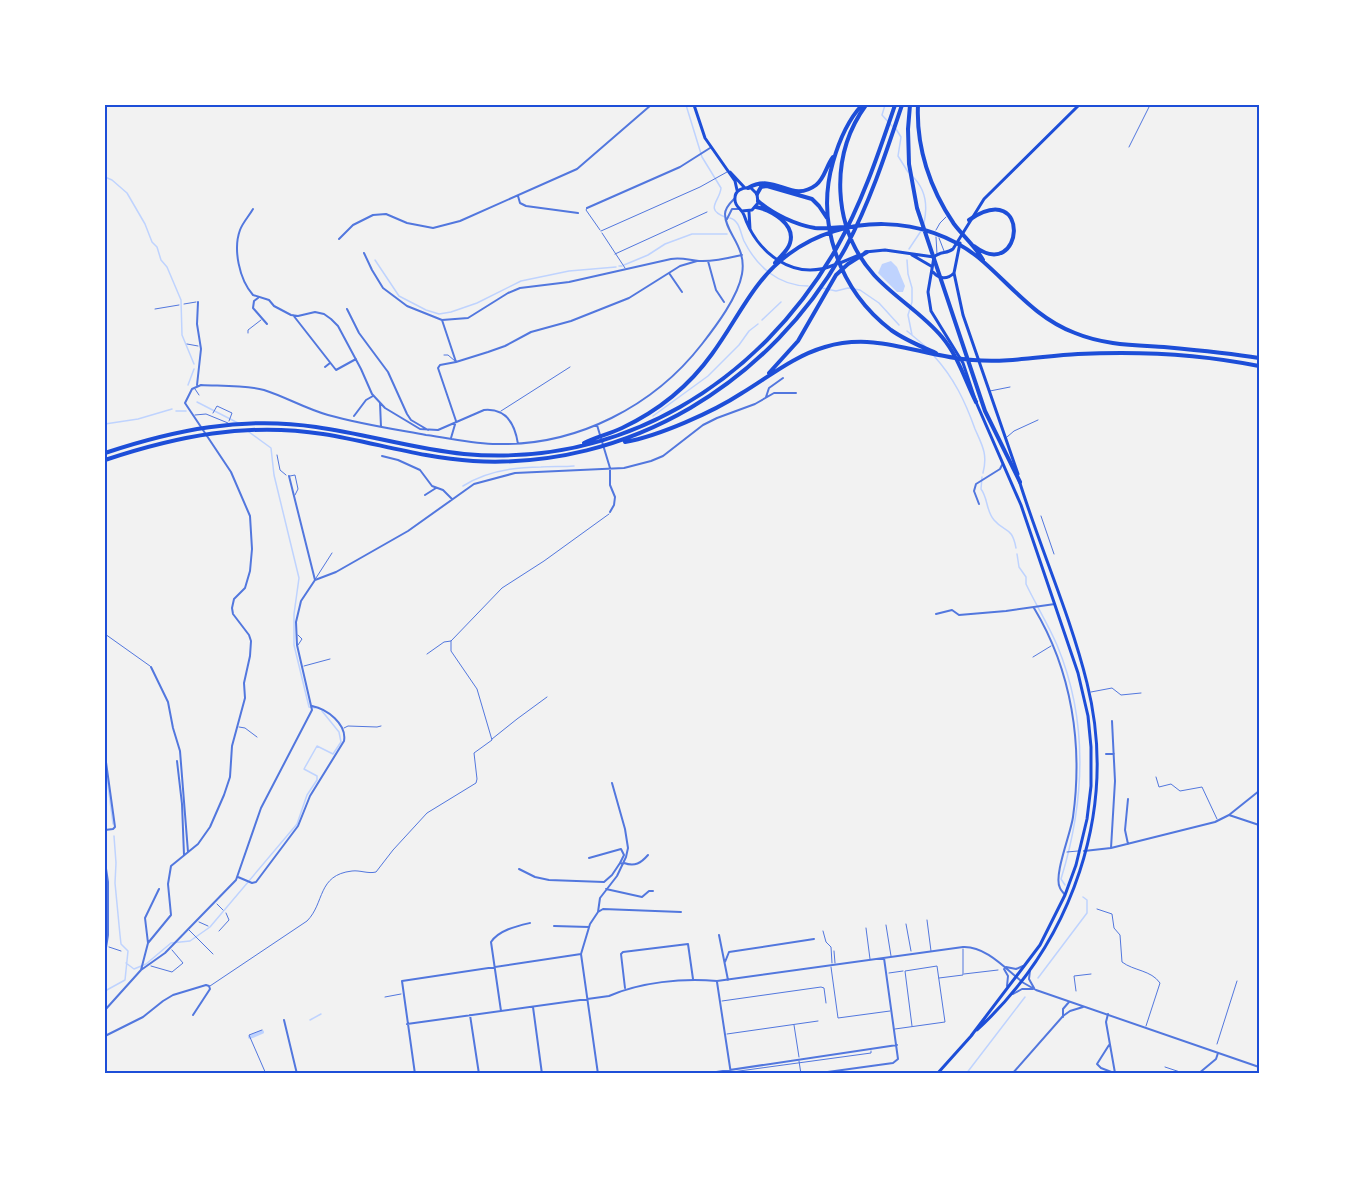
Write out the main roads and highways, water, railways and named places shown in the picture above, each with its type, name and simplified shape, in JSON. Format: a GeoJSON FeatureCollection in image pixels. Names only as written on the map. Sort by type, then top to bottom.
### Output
{"type":"FeatureCollection","features":[{"type":"Feature","properties":{"kind":"highway"},"geometry":{"type":"LineString","coordinates":[[747,188],[762,182],[792,191],[810,189],[822,178],[836,154],[849,123],[864,105]]}},
{"type":"Feature","properties":{"kind":"highway"},"geometry":{"type":"LineString","coordinates":[[864,105],[849,135],[842,161],[840,191],[845,221],[856,249],[874,275],[917,311],[951,349],[976,402]]}},
{"type":"Feature","properties":{"kind":"highway"},"geometry":{"type":"LineString","coordinates":[[105,453],[169,434],[224,424],[279,423],[317,427],[466,454],[522,454],[575,447],[618,435],[670,413],[726,377],[763,344],[808,292],[844,234],[865,191],[895,105]]}},
{"type":"Feature","properties":{"kind":"highway"},"geometry":{"type":"LineString","coordinates":[[910,105],[908,151],[912,188],[989,420],[1020,482]]}},
{"type":"Feature","properties":{"kind":"highway"},"geometry":{"type":"LineString","coordinates":[[918,105],[919,134],[934,189],[945,209],[985,264]]}},
{"type":"Feature","properties":{"kind":"highway"},"geometry":{"type":"LineString","coordinates":[[615,443],[654,428],[700,403],[737,376],[770,347],[808,303],[847,244],[878,175],[902,106]]}},
{"type":"Feature","properties":{"kind":"highway"},"geometry":{"type":"LineString","coordinates":[[836,154],[828,187],[828,222],[835,253],[844,274],[869,310],[900,336],[942,355]]}},
{"type":"Feature","properties":{"kind":"highway"},"geometry":{"type":"LineString","coordinates":[[757,194],[761,187],[767,186],[808,197],[817,203],[828,222]]}},
{"type":"Feature","properties":{"kind":"highway"},"geometry":{"type":"LineString","coordinates":[[758,201],[782,217],[807,226],[819,228],[881,224],[905,226],[939,235],[964,248],[985,264],[1037,312],[1063,328],[1084,337],[1114,343],[1259,358]]}},
{"type":"Feature","properties":{"kind":"highway"},"geometry":{"type":"LineString","coordinates":[[575,447],[634,422],[660,406],[685,386],[713,354],[744,303],[790,244],[790,232],[784,222],[756,207]]}},
{"type":"Feature","properties":{"kind":"highway"},"geometry":{"type":"LineString","coordinates":[[969,220],[984,211],[999,210],[1011,219],[1015,234],[1009,247],[995,254],[982,251],[969,242]]}},
{"type":"Feature","properties":{"kind":"highway"},"geometry":{"type":"LineString","coordinates":[[771,268],[805,243],[852,227]]}},
{"type":"Feature","properties":{"kind":"highway"},"geometry":{"type":"LineString","coordinates":[[759,382],[777,366],[798,341],[829,284],[843,268],[867,252]]}},
{"type":"Feature","properties":{"kind":"highway"},"geometry":{"type":"LineString","coordinates":[[105,460],[158,443],[211,432],[264,429],[321,434],[439,457],[492,462],[549,458],[633,440],[701,415],[730,401],[809,352],[832,345],[870,341],[982,361],[1092,354],[1145,354],[1208,358],[1259,366]]}},
{"type":"Feature","properties":{"kind":"main road"},"geometry":{"type":"LineString","coordinates":[[694,105],[701,129],[710,148],[737,184],[735,199],[750,231],[767,253],[791,267],[806,270],[823,269],[867,252],[885,250],[936,256],[953,249],[984,198],[1079,105]]}},
{"type":"Feature","properties":{"kind":"main road"},"geometry":{"type":"LineString","coordinates":[[728,170],[757,194],[756,207],[750,211],[748,216],[750,231]]}},
{"type":"Feature","properties":{"kind":"main road"},"geometry":{"type":"LineString","coordinates":[[737,192],[747,188]]}},
{"type":"Feature","properties":{"kind":"main road"},"geometry":{"type":"LineString","coordinates":[[740,210],[750,211]]}},
{"type":"Feature","properties":{"kind":"main road"},"geometry":{"type":"LineString","coordinates":[[910,254],[932,268],[942,278],[948,277],[954,273],[957,266],[960,238]]}},
{"type":"Feature","properties":{"kind":"main road"},"geometry":{"type":"LineString","coordinates":[[946,253],[956,260]]}},
{"type":"Feature","properties":{"kind":"main road"},"geometry":{"type":"LineString","coordinates":[[936,256],[928,292],[931,311],[961,359],[976,402],[1009,476],[1056,604],[1078,673],[1089,730],[1091,762],[1090,800],[1080,851],[1065,895],[1037,949],[971,1036]]}},
{"type":"Feature","properties":{"kind":"main road"},"geometry":{"type":"LineString","coordinates":[[937,1074],[1022,982],[1066,910],[1087,851],[1095,803],[1097,773],[1095,731],[1089,692],[1078,651],[965,322],[954,273]]}},
{"type":"Feature","properties":{"kind":"water"},"geometry":{"type":"Polygon","coordinates":[[[891,261],[897,267],[905,286],[903,292],[897,292],[878,273],[882,264],[891,261]]]}},
{"type":"Feature","properties":{"kind":"waterway"},"geometry":{"type":"LineString","coordinates":[[686,105],[702,157],[721,188],[715,211],[725,217]]}},
{"type":"Feature","properties":{"kind":"waterway"},"geometry":{"type":"LineString","coordinates":[[885,105],[882,115],[892,126]]}},
{"type":"Feature","properties":{"kind":"waterway"},"geometry":{"type":"LineString","coordinates":[[896,129],[901,137],[898,156],[908,172]]}},
{"type":"Feature","properties":{"kind":"waterway"},"geometry":{"type":"LineString","coordinates":[[912,176],[920,186],[925,198],[924,223]]}},
{"type":"Feature","properties":{"kind":"waterway"},"geometry":{"type":"LineString","coordinates":[[105,177],[127,193],[145,224],[152,242],[157,247],[161,260],[167,267],[181,300],[182,335],[194,364]]}},
{"type":"Feature","properties":{"kind":"waterway"},"geometry":{"type":"LineString","coordinates":[[730,218],[738,224],[749,250],[762,267],[778,279],[808,286]]}},
{"type":"Feature","properties":{"kind":"waterway"},"geometry":{"type":"LineString","coordinates":[[909,249],[921,231]]}},
{"type":"Feature","properties":{"kind":"waterway"},"geometry":{"type":"LineString","coordinates":[[624,265],[648,255],[665,244],[692,234],[727,234]]}},
{"type":"Feature","properties":{"kind":"waterway"},"geometry":{"type":"LineString","coordinates":[[375,260],[399,296],[439,314],[477,303],[521,281],[569,271],[616,267]]}},
{"type":"Feature","properties":{"kind":"waterway"},"geometry":{"type":"LineString","coordinates":[[907,260],[912,288],[912,302],[908,315],[912,335]]}},
{"type":"Feature","properties":{"kind":"waterway"},"geometry":{"type":"LineString","coordinates":[[822,288],[836,291],[848,288],[860,290],[879,303],[899,325]]}},
{"type":"Feature","properties":{"kind":"waterway"},"geometry":{"type":"LineString","coordinates":[[762,320],[781,302]]}},
{"type":"Feature","properties":{"kind":"waterway"},"geometry":{"type":"LineString","coordinates":[[653,416],[708,376],[758,324]]}},
{"type":"Feature","properties":{"kind":"waterway"},"geometry":{"type":"LineString","coordinates":[[907,331],[925,346]]}},
{"type":"Feature","properties":{"kind":"waterway"},"geometry":{"type":"LineString","coordinates":[[934,356],[953,381],[967,409],[984,450],[983,473]]}},
{"type":"Feature","properties":{"kind":"waterway"},"geometry":{"type":"LineString","coordinates":[[188,385],[194,369]]}},
{"type":"Feature","properties":{"kind":"waterway"},"geometry":{"type":"LineString","coordinates":[[197,402],[238,423]]}},
{"type":"Feature","properties":{"kind":"waterway"},"geometry":{"type":"LineString","coordinates":[[105,424],[138,419],[172,409]]}},
{"type":"Feature","properties":{"kind":"waterway"},"geometry":{"type":"LineString","coordinates":[[176,411],[186,411]]}},
{"type":"Feature","properties":{"kind":"waterway"},"geometry":{"type":"LineString","coordinates":[[249,432],[271,448],[274,475],[299,578],[294,614],[294,645],[309,707],[315,708]]}},
{"type":"Feature","properties":{"kind":"waterway"},"geometry":{"type":"LineString","coordinates":[[463,486],[481,477],[511,469],[574,466]]}},
{"type":"Feature","properties":{"kind":"waterway"},"geometry":{"type":"LineString","coordinates":[[982,477],[981,489],[990,513],[994,520],[1010,533],[1016,548]]}},
{"type":"Feature","properties":{"kind":"waterway"},"geometry":{"type":"LineString","coordinates":[[1017,554],[1019,567],[1026,577],[1026,584],[1057,645],[1067,674],[1079,732],[1079,791],[1069,850],[1061,879],[1065,885]]}},
{"type":"Feature","properties":{"kind":"waterway"},"geometry":{"type":"LineString","coordinates":[[126,963],[134,969],[146,964],[171,943],[190,941],[210,927],[297,824],[307,795],[317,780],[317,776],[304,769],[317,746],[333,754],[341,742],[339,732],[322,711]]}},
{"type":"Feature","properties":{"kind":"waterway"},"geometry":{"type":"LineString","coordinates":[[106,770],[113,824]]}},
{"type":"Feature","properties":{"kind":"waterway"},"geometry":{"type":"LineString","coordinates":[[105,991],[125,980],[128,951],[121,944],[115,883],[114,836]]}},
{"type":"Feature","properties":{"kind":"waterway"},"geometry":{"type":"LineString","coordinates":[[1038,978],[1087,913],[1087,900],[1083,897]]}},
{"type":"Feature","properties":{"kind":"waterway"},"geometry":{"type":"LineString","coordinates":[[966,1074],[1025,997]]}},
{"type":"Feature","properties":{"kind":"waterway"},"geometry":{"type":"LineString","coordinates":[[310,1020],[321,1014]]}},
{"type":"Feature","properties":{"kind":"waterway"},"geometry":{"type":"LineString","coordinates":[[250,1037],[262,1032]]}}]}
